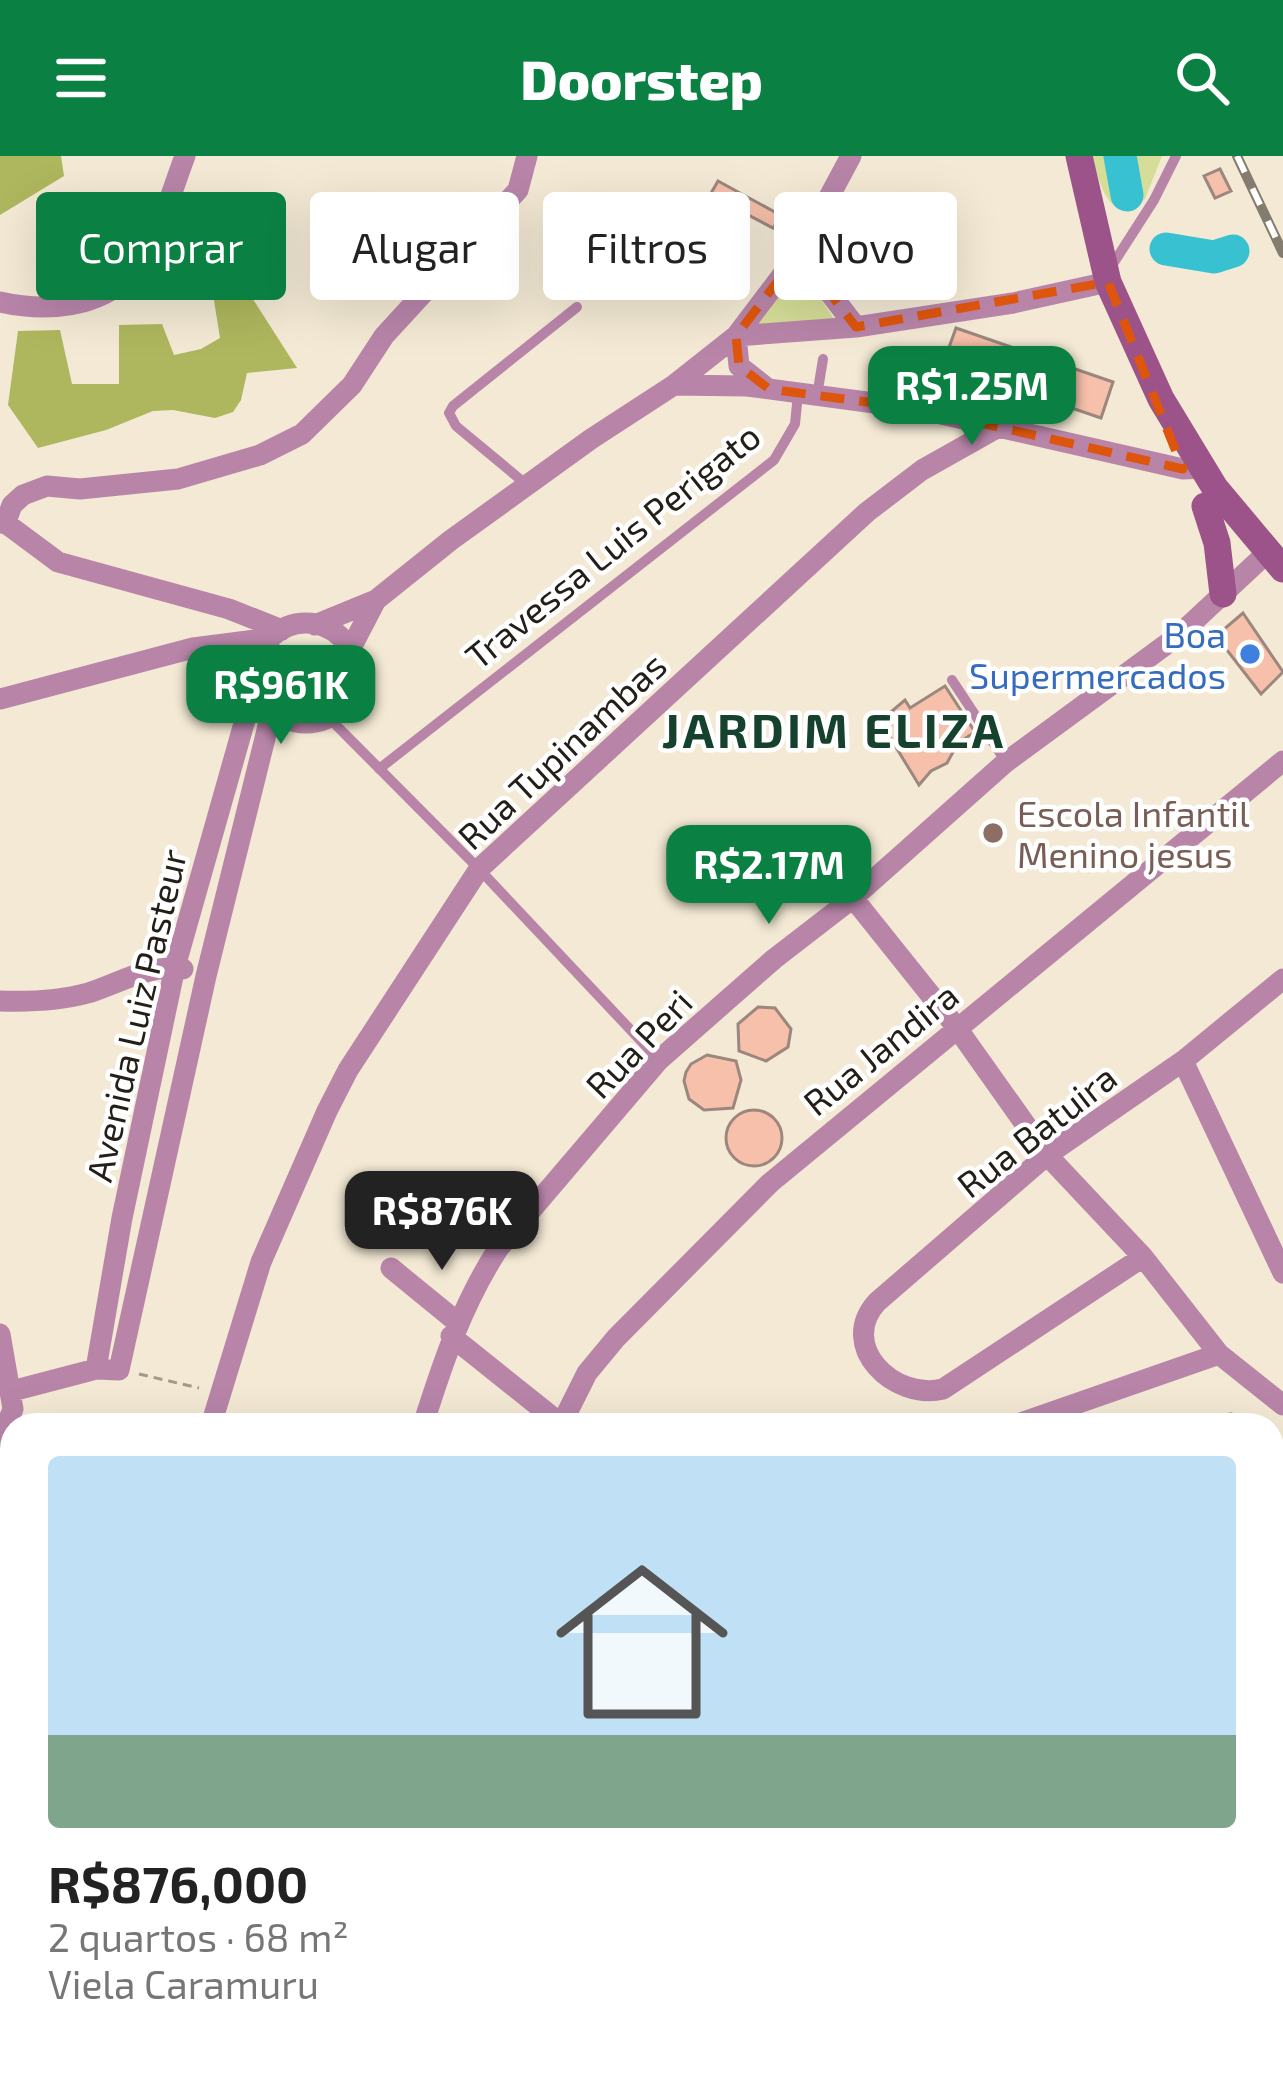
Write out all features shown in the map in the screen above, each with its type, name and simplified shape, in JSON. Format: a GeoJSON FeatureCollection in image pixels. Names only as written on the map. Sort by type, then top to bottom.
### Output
{"type":"FeatureCollection","features":[{"type":"Feature","properties":{"kind":"main road"},"geometry":{"type":"LineString","coordinates":[[1079,156],[1107,278],[1192,468],[1217,543],[1222,594]]}},
{"type":"Feature","properties":{"kind":"main road"},"geometry":{"type":"LineString","coordinates":[[1192,468],[1233,512],[1283,582]]}},
{"type":"Feature","properties":{"kind":"main road"},"geometry":{"type":"LineString","coordinates":[[1205,506],[1270,560]]}},
{"type":"Feature","properties":{"kind":"street"},"geometry":{"type":"LineString","coordinates":[[0,302],[55,308],[81,303],[132,274],[185,156]]}},
{"type":"Feature","properties":{"kind":"street"},"geometry":{"type":"LineString","coordinates":[[276,634],[200,601],[58,562],[2,521],[23,495],[46,486],[80,489],[178,478],[260,455],[302,434],[352,385],[384,336],[518,190],[527,156]]}},
{"type":"Feature","properties":{"kind":"street"},"geometry":{"type":"LineString","coordinates":[[832,192],[851,156]]}},
{"type":"Feature","properties":{"kind":"street"},"geometry":{"type":"LineString","coordinates":[[736,336],[856,327],[1013,303],[1107,278]]}},
{"type":"Feature","properties":{"kind":"street"},"geometry":{"type":"LineString","coordinates":[[315,625],[376,600],[527,485],[674,385],[736,336],[774,286]]}},
{"type":"Feature","properties":{"kind":"street"},"geometry":{"type":"LineString","coordinates":[[835,300],[856,327]]}},
{"type":"Feature","properties":{"kind":"street"},"geometry":{"type":"LineString","coordinates":[[736,336],[740,365],[769,389]]}},
{"type":"Feature","properties":{"kind":"street"},"geometry":{"type":"LineString","coordinates":[[674,385],[769,389],[1002,425],[1192,468]]}},
{"type":"Feature","properties":{"kind":"street","name":"Rua Tupinambas"},"geometry":{"type":"LineString","coordinates":[[214,1413],[261,1262],[327,1111],[348,1070],[479,868],[867,512],[922,470],[1002,425]]}},
{"type":"Feature","properties":{"kind":"street","name":"Rua Peri"},"geometry":{"type":"LineString","coordinates":[[427,1413],[454,1329],[498,1249],[659,1060],[1006,762],[1180,634],[1222,594],[1270,560]]}},
{"type":"Feature","properties":{"kind":"street"},"geometry":{"type":"LineString","coordinates":[[350,650],[376,600]]}},
{"type":"Feature","properties":{"kind":"street"},"geometry":{"type":"LineString","coordinates":[[0,699],[193,648],[232,642],[276,634],[295,625],[334,632],[350,650],[356,669],[351,697],[329,718],[299,723],[272,710],[256,674],[232,642],[200,601]]}},
{"type":"Feature","properties":{"kind":"street"},"geometry":{"type":"LineString","coordinates":[[256,674],[276,634]]}},
{"type":"Feature","properties":{"kind":"street","name":"Avenida Luiz Pasteur"},"geometry":{"type":"LineString","coordinates":[[96,1369],[122,1218],[175,967],[256,674]]}},
{"type":"Feature","properties":{"kind":"street","name":"Avenida Luiz Pasteur"},"geometry":{"type":"LineString","coordinates":[[119,1370],[206,976],[272,710]]}},
{"type":"Feature","properties":{"kind":"street","name":"Rua Jandira"},"geometry":{"type":"LineString","coordinates":[[567,1413],[587,1373],[616,1338],[770,1183],[1283,761]]}},
{"type":"Feature","properties":{"kind":"street"},"geometry":{"type":"LineString","coordinates":[[853,898],[957,1028],[1046,1155],[1143,1257],[1219,1354],[1283,1406]]}},
{"type":"Feature","properties":{"kind":"street"},"geometry":{"type":"LineString","coordinates":[[0,1001],[44,1002],[175,967],[206,976]]}},
{"type":"Feature","properties":{"kind":"street","name":"Rua Batuira"},"geometry":{"type":"LineString","coordinates":[[1143,1257],[943,1389],[919,1394],[903,1388],[868,1353],[862,1338],[867,1313],[1046,1155],[1183,1060],[1282,981]]}},
{"type":"Feature","properties":{"kind":"street"},"geometry":{"type":"LineString","coordinates":[[1183,1060],[1283,1273]]}},
{"type":"Feature","properties":{"kind":"street"},"geometry":{"type":"LineString","coordinates":[[391,1268],[549,1413]]}},
{"type":"Feature","properties":{"kind":"street"},"geometry":{"type":"LineString","coordinates":[[0,1334],[12,1391],[10,1413]]}},
{"type":"Feature","properties":{"kind":"street"},"geometry":{"type":"LineString","coordinates":[[1049,1413],[1219,1354]]}},
{"type":"Feature","properties":{"kind":"street"},"geometry":{"type":"LineString","coordinates":[[12,1391],[96,1369],[119,1370]]}},
{"type":"Feature","properties":{"kind":"lane"},"geometry":{"type":"LineString","coordinates":[[1107,278],[1176,156]]}},
{"type":"Feature","properties":{"kind":"lane"},"geometry":{"type":"LineString","coordinates":[[527,485],[456,426],[449,413],[577,307]]}},
{"type":"Feature","properties":{"kind":"lane","name":"Travessa Luis Perigato"},"geometry":{"type":"LineString","coordinates":[[379,769],[774,460],[823,358]]}},
{"type":"Feature","properties":{"kind":"lane"},"geometry":{"type":"LineString","coordinates":[[952,680],[1006,762]]}},
{"type":"Feature","properties":{"kind":"lane"},"geometry":{"type":"LineString","coordinates":[[329,718],[479,868],[659,1060]]}},
{"type":"Feature","properties":{"kind":"path"},"geometry":{"type":"LineString","coordinates":[[119,1370],[220,1393]]}},
{"type":"Feature","properties":{"kind":"highlighted area"},"geometry":{"type":"Polygon","coordinates":[[[799,253],[856,327],[1108,282],[1183,469],[919,409],[769,389],[739,366],[736,336],[799,253]]]}},
{"type":"Feature","properties":{"kind":"green space"},"geometry":{"type":"Polygon","coordinates":[[[0,156],[61,156],[64,176],[0,215],[0,156]]]}},
{"type":"Feature","properties":{"kind":"green space"},"geometry":{"type":"Polygon","coordinates":[[[1092,156],[1162,156],[1145,199],[1123,209],[1108,198],[1092,156]]]}},
{"type":"Feature","properties":{"kind":"green space"},"geometry":{"type":"Polygon","coordinates":[[[774,293],[774,300],[821,300],[834,319],[748,327],[774,293]]]}},
{"type":"Feature","properties":{"kind":"green space"},"geometry":{"type":"Polygon","coordinates":[[[214,300],[253,300],[297,368],[247,373],[233,412],[215,418],[153,411],[106,430],[38,448],[8,405],[18,331],[60,330],[72,384],[119,384],[119,325],[162,324],[174,355],[201,349],[220,338],[214,300]]]}},
{"type":"Feature","properties":{"kind":"green space"},"geometry":{"type":"Polygon","coordinates":[[[303,646],[327,656],[337,680],[327,704],[303,714],[279,704],[269,680],[279,656],[303,646]]]}},
{"type":"Feature","properties":{"kind":"building"},"geometry":{"type":"Polygon","coordinates":[[[1220,169],[1231,191],[1215,198],[1204,176],[1220,169]]]}},
{"type":"Feature","properties":{"kind":"building"},"geometry":{"type":"Polygon","coordinates":[[[718,181],[738,192],[712,192],[718,181]]]}},
{"type":"Feature","properties":{"kind":"building"},"geometry":{"type":"Polygon","coordinates":[[[750,198],[774,212],[773,228],[750,216],[750,198]]]}},
{"type":"Feature","properties":{"kind":"building"},"geometry":{"type":"Polygon","coordinates":[[[956,328],[1113,382],[1101,418],[943,364],[956,328]]]}},
{"type":"Feature","properties":{"kind":"building","name":"Boa Supermercados"},"geometry":{"type":"Polygon","coordinates":[[[1243,613],[1283,672],[1261,694],[1216,636],[1243,613]]]}},
{"type":"Feature","properties":{"kind":"building"},"geometry":{"type":"Polygon","coordinates":[[[945,686],[975,732],[958,743],[947,763],[919,785],[880,721],[905,700],[910,708],[945,686]]]}},
{"type":"Feature","properties":{"kind":"building"},"geometry":{"type":"Polygon","coordinates":[[[758,1007],[775,1008],[791,1029],[788,1047],[766,1061],[739,1051],[738,1024],[758,1007]]]}},
{"type":"Feature","properties":{"kind":"building"},"geometry":{"type":"Polygon","coordinates":[[[707,1055],[736,1061],[741,1080],[733,1108],[704,1110],[689,1099],[686,1072],[707,1055]]]}},
{"type":"Feature","properties":{"kind":"building"},"geometry":{"type":"Polygon","coordinates":[[[754,1110],[774,1118],[782,1138],[774,1158],[754,1166],[734,1158],[726,1138],[734,1118],[754,1110]]]}},
{"type":"Feature","properties":{"kind":"waterway"},"geometry":{"type":"LineString","coordinates":[[1120,156],[1127,195]]}},
{"type":"Feature","properties":{"kind":"waterway"},"geometry":{"type":"LineString","coordinates":[[1166,249],[1214,257],[1233,251]]}},
{"type":"Feature","properties":{"kind":"railway"},"geometry":{"type":"LineString","coordinates":[[1237,156],[1283,253]]}},
{"type":"Feature","properties":{"kind":"place","name":"Boa Supermercados"},"geometry":{"type":"Point","coordinates":[1250,654]}},
{"type":"Feature","properties":{"kind":"place","name":"Escola Infantil Menino jesus"},"geometry":{"type":"Point","coordinates":[993,833]}},
{"type":"Feature","properties":{"kind":"district","name":"JARDIM ELIZA"},"geometry":{"type":"Point","coordinates":[834,729]}}]}
